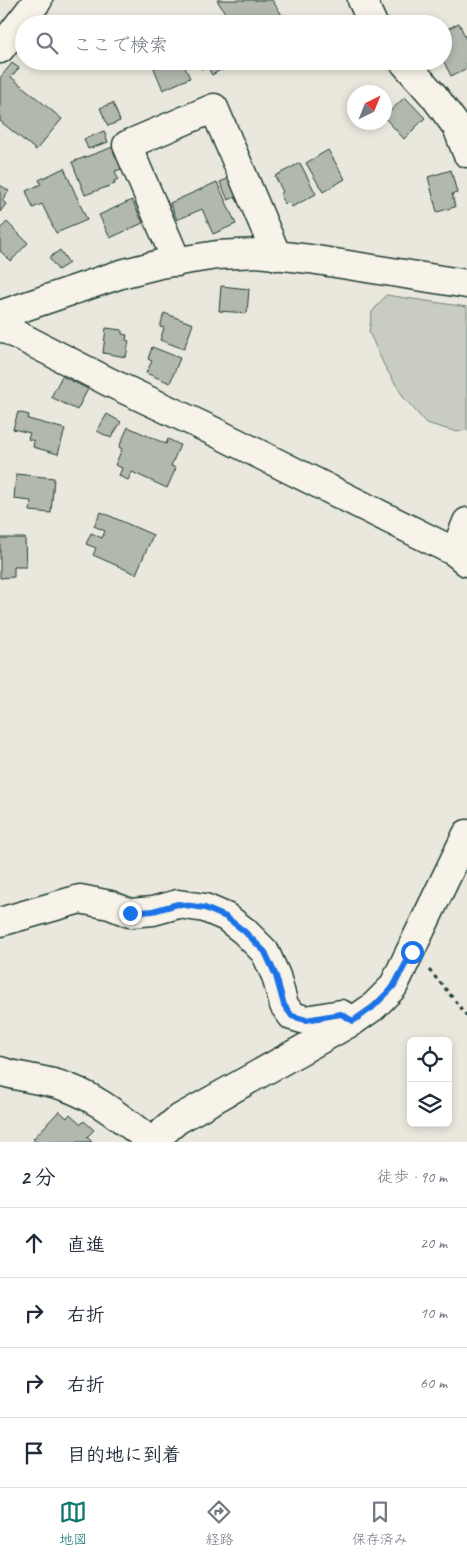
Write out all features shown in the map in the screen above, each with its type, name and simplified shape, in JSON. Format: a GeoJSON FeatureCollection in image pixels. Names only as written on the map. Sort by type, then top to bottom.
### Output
{"type":"FeatureCollection","features":[{"type":"Feature","properties":{"kind":"street"},"geometry":{"type":"LineString","coordinates":[[26,15],[38,0]]}},
{"type":"Feature","properties":{"kind":"street"},"geometry":{"type":"LineString","coordinates":[[362,0],[369,15]]}},
{"type":"Feature","properties":{"kind":"street"},"geometry":{"type":"LineString","coordinates":[[0,49],[15,30]]}},
{"type":"Feature","properties":{"kind":"street"},"geometry":{"type":"LineString","coordinates":[[411,70],[434,96],[456,127],[467,153]]}},
{"type":"Feature","properties":{"kind":"street"},"geometry":{"type":"LineString","coordinates":[[178,262],[127,145],[214,108],[277,256]]}},
{"type":"Feature","properties":{"kind":"street"},"geometry":{"type":"LineString","coordinates":[[0,315],[122,274],[217,255],[258,253],[310,259],[467,284]]}},
{"type":"Feature","properties":{"kind":"street"},"geometry":{"type":"LineString","coordinates":[[0,326],[109,382],[213,431],[461,557],[467,522]]}},
{"type":"Feature","properties":{"kind":"street"},"geometry":{"type":"LineString","coordinates":[[0,1071],[58,1084],[86,1095],[116,1114],[152,1142],[177,1120],[353,1021],[373,1007],[393,987],[412,952],[467,834]]}},
{"type":"Feature","properties":{"kind":"street"},"geometry":{"type":"LineString","coordinates":[[0,922],[80,899],[110,905],[130,913],[153,911],[178,904],[205,908],[226,917],[244,931],[265,952],[276,976],[284,1005],[292,1016],[306,1020],[341,1014],[353,1021]]}},
{"type":"Feature","properties":{"kind":"path"},"geometry":{"type":"LineString","coordinates":[[412,952],[467,1016]]}},
{"type":"Feature","properties":{"kind":"shaded area"},"geometry":{"type":"Polygon","coordinates":[[[386,295],[467,307],[467,430],[457,432],[426,423],[404,398],[384,365],[369,332],[372,312],[386,295]]]}},
{"type":"Feature","properties":{"kind":"building"},"geometry":{"type":"Polygon","coordinates":[[[217,0],[272,0],[282,15],[226,15],[217,0]]]}},
{"type":"Feature","properties":{"kind":"building"},"geometry":{"type":"Polygon","coordinates":[[[459,23],[467,41],[467,68],[451,76],[448,70],[452,70],[452,26],[459,23]]]}},
{"type":"Feature","properties":{"kind":"building"},"geometry":{"type":"Polygon","coordinates":[[[12,63],[15,65],[15,70],[17,70],[11,77],[62,119],[36,150],[0,121],[0,78],[12,63]]]}},
{"type":"Feature","properties":{"kind":"building"},"geometry":{"type":"Polygon","coordinates":[[[155,70],[186,70],[190,78],[163,90],[155,70]]]}},
{"type":"Feature","properties":{"kind":"building"},"geometry":{"type":"Polygon","coordinates":[[[209,70],[220,70],[212,75],[209,70]]]}},
{"type":"Feature","properties":{"kind":"building"},"geometry":{"type":"Polygon","coordinates":[[[405,97],[425,118],[404,139],[392,126],[392,109],[405,97]]]}},
{"type":"Feature","properties":{"kind":"building"},"geometry":{"type":"Polygon","coordinates":[[[113,103],[120,121],[108,126],[100,108],[113,103]]]}},
{"type":"Feature","properties":{"kind":"building"},"geometry":{"type":"Polygon","coordinates":[[[104,131],[108,142],[88,149],[84,139],[104,131]]]}},
{"type":"Feature","properties":{"kind":"building"},"geometry":{"type":"Polygon","coordinates":[[[113,147],[122,169],[115,171],[118,179],[114,181],[115,184],[85,195],[72,162],[113,147]]]}},
{"type":"Feature","properties":{"kind":"building"},"geometry":{"type":"Polygon","coordinates":[[[328,150],[345,179],[323,192],[306,163],[328,150]]]}},
{"type":"Feature","properties":{"kind":"building"},"geometry":{"type":"Polygon","coordinates":[[[300,163],[316,194],[292,207],[289,202],[285,204],[280,194],[283,192],[275,176],[300,163]]]}},
{"type":"Feature","properties":{"kind":"building"},"geometry":{"type":"Polygon","coordinates":[[[64,168],[87,220],[56,233],[42,204],[33,208],[26,191],[41,184],[39,180],[64,168]]]}},
{"type":"Feature","properties":{"kind":"building"},"geometry":{"type":"Polygon","coordinates":[[[451,170],[457,193],[452,194],[455,207],[437,212],[428,177],[451,170]]]}},
{"type":"Feature","properties":{"kind":"building"},"geometry":{"type":"Polygon","coordinates":[[[232,177],[241,195],[228,200],[220,182],[232,177]]]}},
{"type":"Feature","properties":{"kind":"building"},"geometry":{"type":"Polygon","coordinates":[[[217,182],[236,224],[213,234],[202,209],[177,220],[170,203],[217,182]]]}},
{"type":"Feature","properties":{"kind":"building"},"geometry":{"type":"Polygon","coordinates":[[[0,185],[9,191],[2,200],[6,204],[0,212],[0,185]]]}},
{"type":"Feature","properties":{"kind":"building"},"geometry":{"type":"Polygon","coordinates":[[[132,200],[143,223],[110,238],[99,215],[132,200]]]}},
{"type":"Feature","properties":{"kind":"building"},"geometry":{"type":"Polygon","coordinates":[[[7,222],[28,243],[11,261],[0,251],[0,229],[7,222]]]}},
{"type":"Feature","properties":{"kind":"building"},"geometry":{"type":"Polygon","coordinates":[[[60,250],[69,263],[58,270],[49,258],[60,250]]]}},
{"type":"Feature","properties":{"kind":"building"},"geometry":{"type":"Polygon","coordinates":[[[221,286],[249,289],[247,313],[219,311],[221,286]]]}},
{"type":"Feature","properties":{"kind":"building"},"geometry":{"type":"Polygon","coordinates":[[[164,313],[193,324],[184,349],[160,340],[164,328],[160,327],[164,313]]]}},
{"type":"Feature","properties":{"kind":"building"},"geometry":{"type":"Polygon","coordinates":[[[106,328],[122,330],[122,334],[127,335],[126,340],[129,341],[126,357],[103,353],[106,328]]]}},
{"type":"Feature","properties":{"kind":"building"},"geometry":{"type":"Polygon","coordinates":[[[152,347],[180,358],[170,383],[146,373],[152,361],[148,359],[152,347]]]}},
{"type":"Feature","properties":{"kind":"building"},"geometry":{"type":"Polygon","coordinates":[[[62,376],[88,389],[77,410],[51,397],[62,376]]]}},
{"type":"Feature","properties":{"kind":"building"},"geometry":{"type":"Polygon","coordinates":[[[18,412],[29,415],[28,419],[65,429],[58,454],[33,447],[34,441],[28,439],[30,433],[13,429],[18,412]]]}},
{"type":"Feature","properties":{"kind":"building"},"geometry":{"type":"Polygon","coordinates":[[[107,414],[121,422],[111,438],[97,431],[107,414]]]}},
{"type":"Feature","properties":{"kind":"building"},"geometry":{"type":"Polygon","coordinates":[[[128,427],[166,444],[168,439],[180,445],[171,466],[176,468],[167,488],[132,472],[128,480],[119,476],[122,468],[115,465],[122,449],[119,447],[128,427]]]}},
{"type":"Feature","properties":{"kind":"building"},"geometry":{"type":"Polygon","coordinates":[[[16,474],[54,478],[51,513],[30,511],[31,501],[14,499],[16,474]]]}},
{"type":"Feature","properties":{"kind":"building"},"geometry":{"type":"Polygon","coordinates":[[[101,512],[153,535],[136,574],[93,555],[96,548],[86,544],[91,533],[102,538],[105,531],[94,526],[101,512]]]}},
{"type":"Feature","properties":{"kind":"building"},"geometry":{"type":"Polygon","coordinates":[[[0,538],[25,538],[26,567],[14,567],[14,577],[0,578],[0,538]]]}},
{"type":"Feature","properties":{"kind":"building"},"geometry":{"type":"Polygon","coordinates":[[[59,1111],[67,1118],[70,1114],[81,1124],[84,1121],[94,1130],[87,1137],[92,1142],[36,1142],[33,1139],[59,1111]]]}},
{"type":"Feature","properties":{"kind":"route"},"geometry":{"type":"LineString","coordinates":[[130,913],[153,911],[178,904],[205,908],[226,917],[244,931],[265,952],[276,976],[284,1005],[292,1016],[306,1020],[341,1014],[353,1021],[373,1007],[393,987],[412,952]]}}]}
